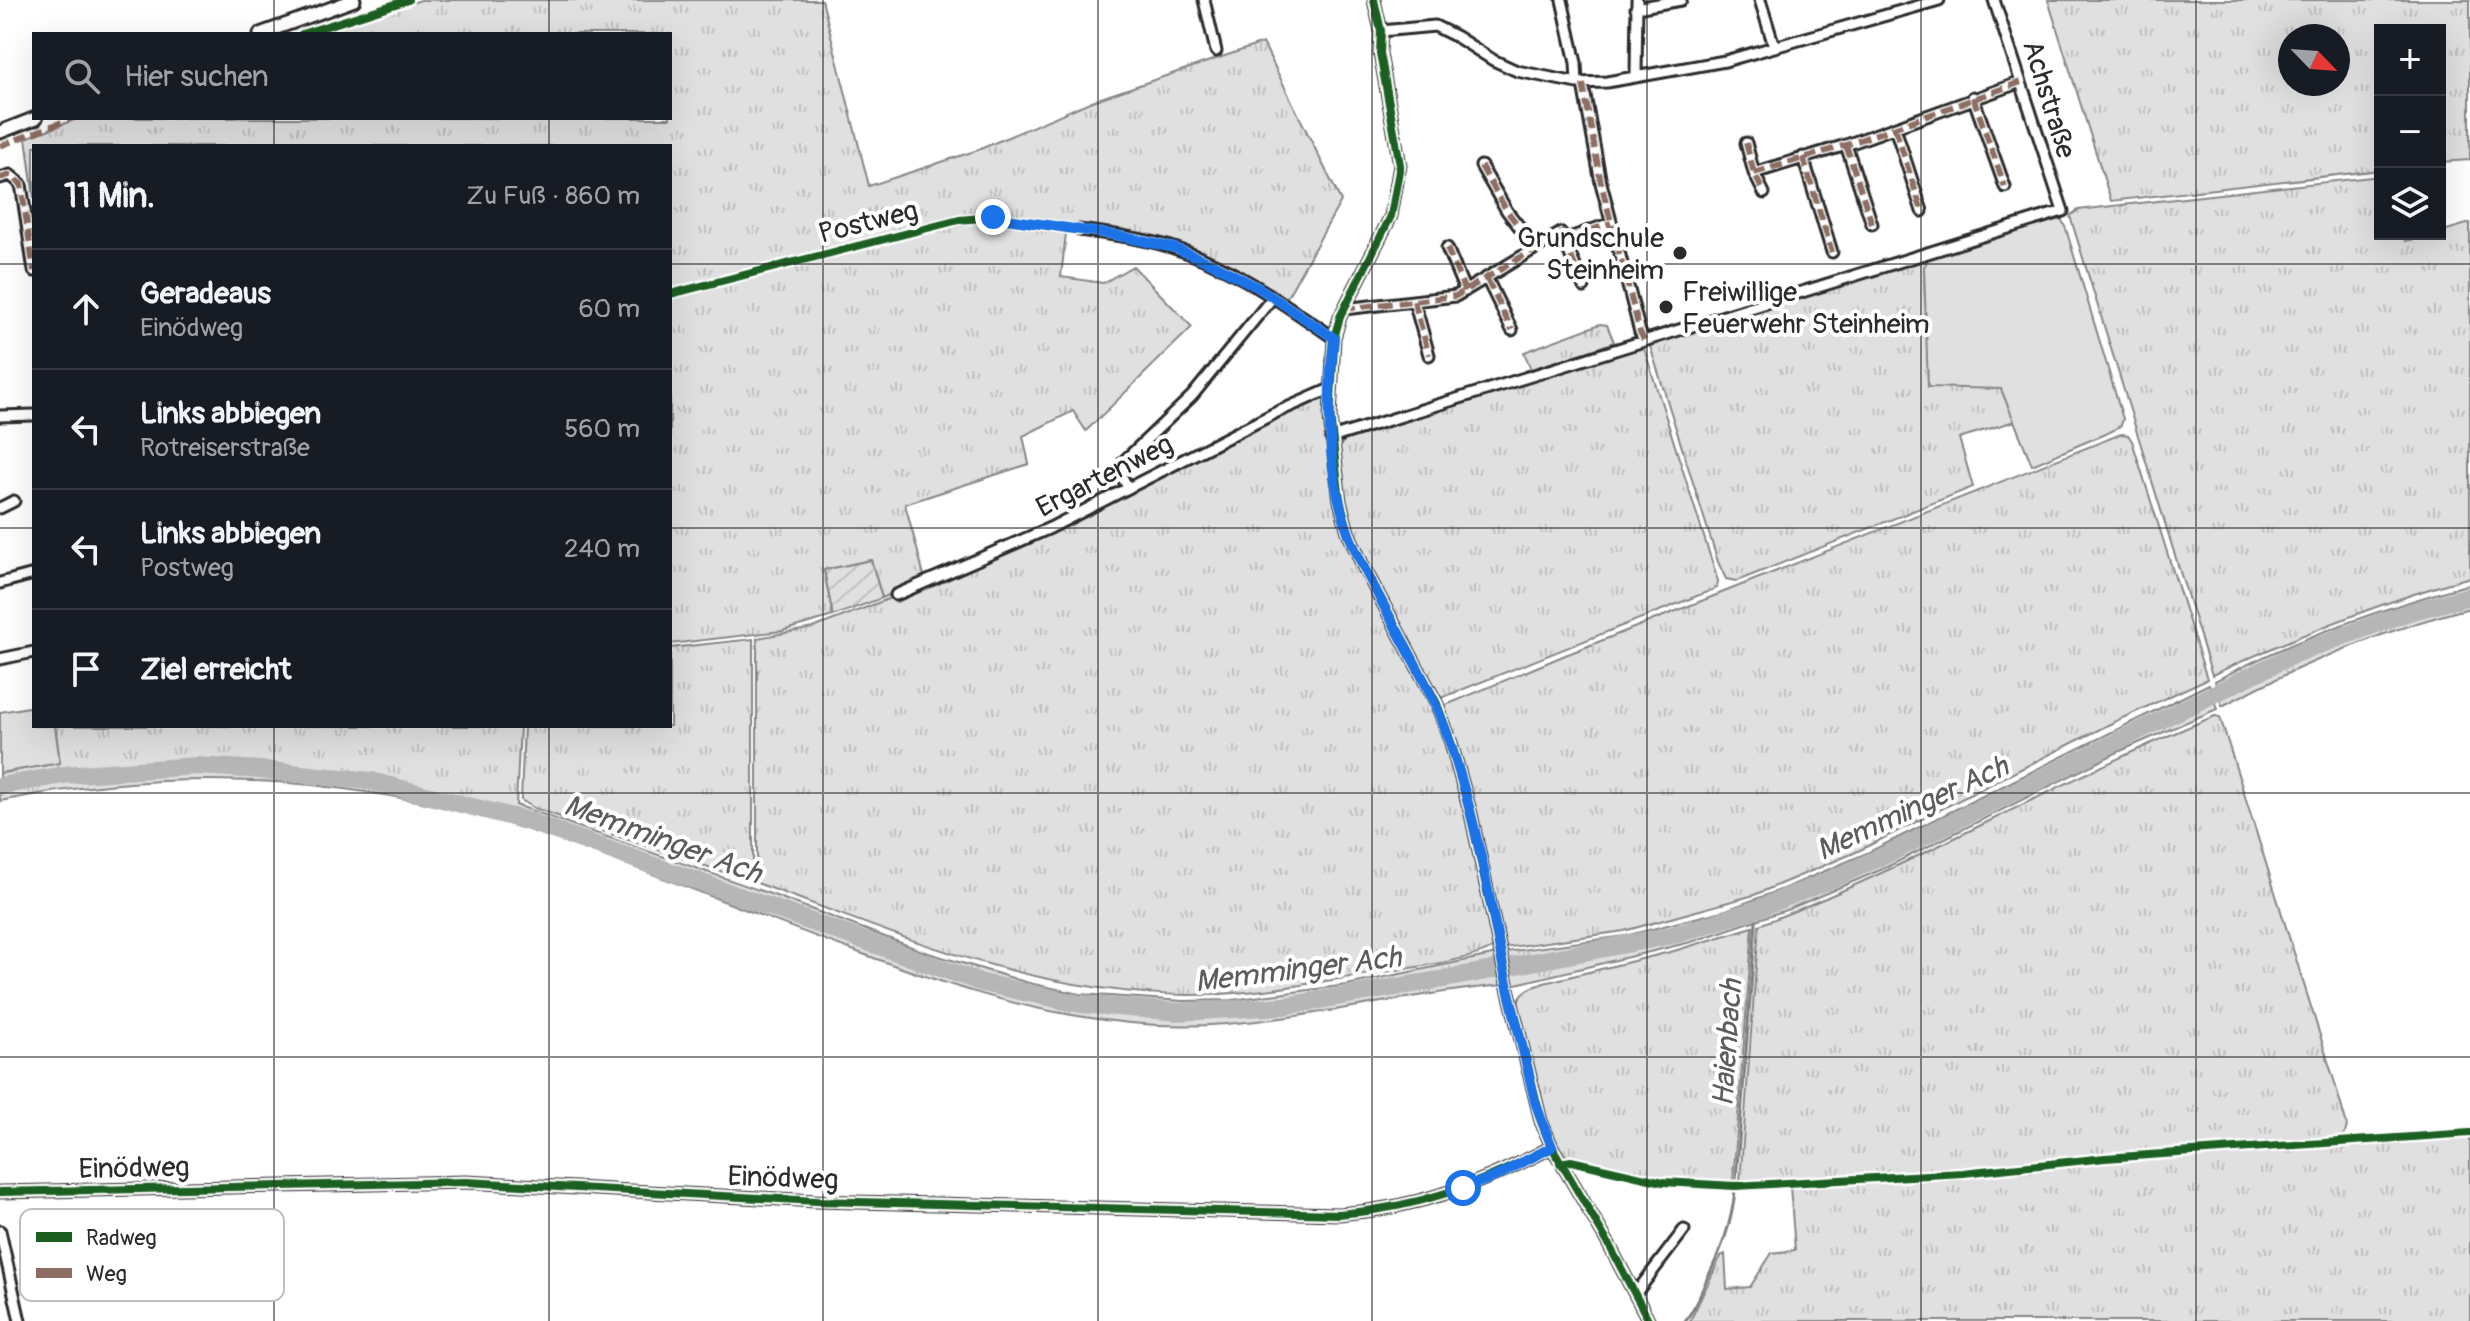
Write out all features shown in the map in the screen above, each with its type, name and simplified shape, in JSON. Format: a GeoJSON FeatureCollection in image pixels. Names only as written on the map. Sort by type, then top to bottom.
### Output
{"type":"FeatureCollection","features":[{"type":"Feature","properties":{"kind":"street"},"geometry":{"type":"LineString","coordinates":[[266,32],[354,0]]}},
{"type":"Feature","properties":{"kind":"street"},"geometry":{"type":"LineString","coordinates":[[1204,0],[1216,51]]}},
{"type":"Feature","properties":{"kind":"street"},"geometry":{"type":"LineString","coordinates":[[1374,0],[1400,165],[1385,232],[1344,309],[1334,338],[1330,389],[1331,438],[1337,483],[1348,532],[1437,704],[1451,743],[1471,814],[1537,1108],[1552,1147],[1649,1321]]}},
{"type":"Feature","properties":{"kind":"street"},"geometry":{"type":"LineString","coordinates":[[1331,438],[1644,340],[1611,223],[1562,0]]}},
{"type":"Feature","properties":{"kind":"street"},"geometry":{"type":"LineString","coordinates":[[1636,76],[1636,4],[1681,0]]}},
{"type":"Feature","properties":{"kind":"street"},"geometry":{"type":"LineString","coordinates":[[1760,0],[1774,46]]}},
{"type":"Feature","properties":{"kind":"street"},"geometry":{"type":"LineString","coordinates":[[1381,31],[1406,26],[1435,26],[1517,71],[1580,84],[1725,61],[1939,0]]}},
{"type":"Feature","properties":{"kind":"street","name":"Achstraße"},"geometry":{"type":"LineString","coordinates":[[1644,340],[2063,211],[1994,0]]}},
{"type":"Feature","properties":{"kind":"street"},"geometry":{"type":"LineString","coordinates":[[1754,173],[1846,145],[2021,82]]}},
{"type":"Feature","properties":{"kind":"street"},"geometry":{"type":"LineString","coordinates":[[1973,97],[2005,187]]}},
{"type":"Feature","properties":{"kind":"street"},"geometry":{"type":"LineString","coordinates":[[0,132],[32,120]]}},
{"type":"Feature","properties":{"kind":"street"},"geometry":{"type":"LineString","coordinates":[[1895,128],[1922,211]]}},
{"type":"Feature","properties":{"kind":"street"},"geometry":{"type":"LineString","coordinates":[[1746,143],[1754,173],[1764,193]]}},
{"type":"Feature","properties":{"kind":"street"},"geometry":{"type":"LineString","coordinates":[[1846,145],[1872,224]]}},
{"type":"Feature","properties":{"kind":"street"},"geometry":{"type":"LineString","coordinates":[[1803,157],[1832,252]]}},
{"type":"Feature","properties":{"kind":"street"},"geometry":{"type":"LineString","coordinates":[[1481,166],[1507,211],[1535,247]]}},
{"type":"Feature","properties":{"kind":"street"},"geometry":{"type":"LineString","coordinates":[[0,178],[10,175],[21,184],[32,258]]}},
{"type":"Feature","properties":{"kind":"street"},"geometry":{"type":"LineString","coordinates":[[1564,240],[1611,223]]}},
{"type":"Feature","properties":{"kind":"street"},"geometry":{"type":"LineString","coordinates":[[1079,230],[1175,248],[1232,273],[1334,338]]}},
{"type":"Feature","properties":{"kind":"street"},"geometry":{"type":"LineString","coordinates":[[1344,309],[1456,296],[1561,233],[1584,287]]}},
{"type":"Feature","properties":{"kind":"street"},"geometry":{"type":"LineString","coordinates":[[1447,248],[1465,291]]}},
{"type":"Feature","properties":{"kind":"street"},"geometry":{"type":"LineString","coordinates":[[1487,279],[1512,330]]}},
{"type":"Feature","properties":{"kind":"street"},"geometry":{"type":"LineString","coordinates":[[1128,488],[1120,473],[1124,461],[1192,396],[1273,297]]}},
{"type":"Feature","properties":{"kind":"street"},"geometry":{"type":"LineString","coordinates":[[1414,301],[1429,355]]}},
{"type":"Feature","properties":{"kind":"street","name":"Ergartenweg"},"geometry":{"type":"LineString","coordinates":[[896,595],[1032,537],[1275,413],[1330,389]]}},
{"type":"Feature","properties":{"kind":"street"},"geometry":{"type":"LineString","coordinates":[[0,416],[32,415]]}},
{"type":"Feature","properties":{"kind":"street"},"geometry":{"type":"LineString","coordinates":[[0,508],[14,501]]}},
{"type":"Feature","properties":{"kind":"street"},"geometry":{"type":"LineString","coordinates":[[0,583],[32,575]]}},
{"type":"Feature","properties":{"kind":"street"},"geometry":{"type":"LineString","coordinates":[[0,659],[32,652]]}},
{"type":"Feature","properties":{"kind":"street","name":"Einödweg"},"geometry":{"type":"LineString","coordinates":[[0,1192],[466,1182],[816,1201],[1339,1214],[1396,1206],[1463,1188],[1495,1177],[1552,1147]]}},
{"type":"Feature","properties":{"kind":"street"},"geometry":{"type":"LineString","coordinates":[[1636,1293],[1684,1230]]}},
{"type":"Feature","properties":{"kind":"street"},"geometry":{"type":"LineString","coordinates":[[0,1231],[20,1321]]}},
{"type":"Feature","properties":{"kind":"green space"},"geometry":{"type":"Polygon","coordinates":[[[421,0],[822,0],[869,186],[978,150],[1092,101],[1263,43],[1341,201],[1286,299],[1261,284],[1130,234],[990,213],[948,219],[672,288],[672,144],[32,144],[32,183],[26,138],[74,120],[672,120],[672,32],[317,32],[421,0]]]}},
{"type":"Feature","properties":{"kind":"green space"},"geometry":{"type":"Polygon","coordinates":[[[2048,0],[2470,0],[2470,160],[2446,162],[2446,24],[2374,24],[2374,171],[2111,201],[2048,0]]]}},
{"type":"Feature","properties":{"kind":"green space"},"geometry":{"type":"Polygon","coordinates":[[[2374,177],[2374,240],[2446,240],[2446,230],[2470,223],[2470,577],[2339,621],[2212,675],[2070,216],[2078,210],[2374,177]]]}},
{"type":"Feature","properties":{"kind":"green space"},"geometry":{"type":"Polygon","coordinates":[[[2056,218],[2062,220],[2066,229],[2123,419],[2121,425],[2112,431],[2032,465],[2001,389],[1928,387],[1924,267],[1929,257],[2056,218]]]}},
{"type":"Feature","properties":{"kind":"green space"},"geometry":{"type":"Polygon","coordinates":[[[1000,222],[1066,233],[1061,277],[1103,283],[1133,266],[1192,327],[1086,431],[1073,411],[1023,436],[1029,464],[905,504],[925,579],[882,598],[871,560],[824,570],[833,616],[782,631],[672,644],[672,297],[975,223],[1000,222]]]}},
{"type":"Feature","properties":{"kind":"green space"},"geometry":{"type":"Polygon","coordinates":[[[1934,253],[1924,267],[1925,305],[2001,389],[2015,421],[1959,438],[1973,487],[1742,579],[1726,579],[1718,562],[1651,342],[1934,253]]]}},
{"type":"Feature","properties":{"kind":"green space"},"geometry":{"type":"Polygon","coordinates":[[[1600,324],[1607,325],[1614,342],[1532,372],[1524,352],[1600,324]]]}},
{"type":"Feature","properties":{"kind":"green space"},"geometry":{"type":"Polygon","coordinates":[[[1643,345],[1718,581],[1717,588],[1441,698],[1378,586],[1358,543],[1344,498],[1338,457],[1341,444],[1350,437],[1643,345]]]}},
{"type":"Feature","properties":{"kind":"green space"},"geometry":{"type":"Polygon","coordinates":[[[1321,398],[1326,401],[1335,491],[1349,544],[1368,587],[1435,711],[1454,767],[1494,941],[1492,948],[1468,957],[1433,964],[1256,991],[1211,995],[1130,992],[1020,973],[968,958],[757,883],[757,638],[813,628],[932,582],[1274,417],[1321,398]]]}},
{"type":"Feature","properties":{"kind":"green space"},"geometry":{"type":"Polygon","coordinates":[[[2121,434],[2128,435],[2132,441],[2207,679],[2116,721],[1854,853],[1754,895],[1624,931],[1504,948],[1469,789],[1444,712],[1446,705],[2121,434]]]}},
{"type":"Feature","properties":{"kind":"green space"},"geometry":{"type":"Polygon","coordinates":[[[871,560],[882,598],[833,616],[824,570],[871,560]]]}},
{"type":"Feature","properties":{"kind":"green space"},"geometry":{"type":"Polygon","coordinates":[[[2470,584],[2470,608],[2343,650],[2222,706],[2215,681],[2245,665],[2340,625],[2470,584]]]}},
{"type":"Feature","properties":{"kind":"green space"},"geometry":{"type":"Polygon","coordinates":[[[753,639],[753,882],[534,808],[521,800],[524,728],[672,728],[672,648],[753,639]]]}},
{"type":"Feature","properties":{"kind":"green space"},"geometry":{"type":"Polygon","coordinates":[[[2209,684],[2217,709],[2118,752],[1885,868],[1789,909],[1691,942],[1512,985],[1505,952],[1625,936],[1726,910],[1783,889],[1867,853],[2209,684]]]}},
{"type":"Feature","properties":{"kind":"green space"},"geometry":{"type":"Polygon","coordinates":[[[32,706],[32,728],[55,728],[60,763],[0,773],[0,712],[32,706]]]}},
{"type":"Feature","properties":{"kind":"green space"},"geometry":{"type":"Polygon","coordinates":[[[2215,716],[2220,717],[2334,1080],[2347,1126],[2344,1137],[2334,1141],[2120,1154],[1931,1172],[1740,1182],[1759,925],[1931,850],[2100,767],[2215,716]]]}},
{"type":"Feature","properties":{"kind":"green space"},"geometry":{"type":"Polygon","coordinates":[[[55,728],[520,728],[516,805],[925,952],[1029,983],[1080,994],[1183,1001],[1232,1000],[1347,985],[1497,954],[1503,985],[1261,1021],[1188,1026],[1110,1021],[1019,1004],[940,981],[558,840],[421,802],[351,790],[212,780],[141,782],[71,789],[0,801],[0,773],[60,763],[55,728]]]}},
{"type":"Feature","properties":{"kind":"green space"},"geometry":{"type":"Polygon","coordinates":[[[1753,927],[1733,1182],[1661,1178],[1564,1155],[1554,1140],[1539,1103],[1518,1004],[1521,995],[1544,983],[1674,951],[1753,927]]]}},
{"type":"Feature","properties":{"kind":"green space"},"geometry":{"type":"Polygon","coordinates":[[[2470,1136],[2470,1321],[1690,1321],[1721,1256],[1725,1254],[1727,1289],[1750,1287],[1772,1253],[1795,1250],[1790,1186],[2470,1136]]]}},
{"type":"Feature","properties":{"kind":"waterway","name":"Memminger Ach"},"geometry":{"type":"LineString","coordinates":[[0,786],[64,775],[197,766],[371,781],[528,821],[983,983],[1080,1004],[1179,1012],[1284,1006],[1678,934],[1757,909],[1894,851],[2297,653],[2409,612],[2470,596]]}},
{"type":"Feature","properties":{"kind":"waterway","name":"Haienbach"},"geometry":{"type":"LineString","coordinates":[[1736,1180],[1757,909]]}},
{"type":"Feature","properties":{"kind":"waterway","name":"Haienbach"},"geometry":{"type":"LineString","coordinates":[[1685,1321],[1721,1248],[1735,1190]]}},
{"type":"Feature","properties":{"kind":"marked path"},"geometry":{"type":"LineString","coordinates":[[1754,173],[1846,145],[2021,82]]}},
{"type":"Feature","properties":{"kind":"marked path"},"geometry":{"type":"LineString","coordinates":[[1583,84],[1601,183],[1644,340]]}},
{"type":"Feature","properties":{"kind":"marked path"},"geometry":{"type":"LineString","coordinates":[[1973,97],[2005,187]]}},
{"type":"Feature","properties":{"kind":"marked path"},"geometry":{"type":"LineString","coordinates":[[0,146],[68,120]]}},
{"type":"Feature","properties":{"kind":"marked path"},"geometry":{"type":"LineString","coordinates":[[1895,128],[1922,211]]}},
{"type":"Feature","properties":{"kind":"marked path"},"geometry":{"type":"LineString","coordinates":[[1746,143],[1754,173],[1764,193]]}},
{"type":"Feature","properties":{"kind":"marked path"},"geometry":{"type":"LineString","coordinates":[[1846,145],[1872,224]]}},
{"type":"Feature","properties":{"kind":"marked path"},"geometry":{"type":"LineString","coordinates":[[1803,157],[1832,252]]}},
{"type":"Feature","properties":{"kind":"marked path"},"geometry":{"type":"LineString","coordinates":[[1481,166],[1507,211],[1535,247]]}},
{"type":"Feature","properties":{"kind":"marked path"},"geometry":{"type":"LineString","coordinates":[[0,178],[10,175],[21,184],[32,258]]}},
{"type":"Feature","properties":{"kind":"marked path"},"geometry":{"type":"LineString","coordinates":[[1344,309],[1456,296],[1561,233],[1564,240],[1611,223]]}},
{"type":"Feature","properties":{"kind":"marked path"},"geometry":{"type":"LineString","coordinates":[[1564,240],[1584,287]]}},
{"type":"Feature","properties":{"kind":"marked path"},"geometry":{"type":"LineString","coordinates":[[1447,248],[1465,291]]}},
{"type":"Feature","properties":{"kind":"marked path"},"geometry":{"type":"LineString","coordinates":[[1487,279],[1512,330]]}},
{"type":"Feature","properties":{"kind":"marked path"},"geometry":{"type":"LineString","coordinates":[[1414,301],[1429,355]]}},
{"type":"Feature","properties":{"kind":"cycle path"},"geometry":{"type":"LineString","coordinates":[[308,32],[408,0]]}},
{"type":"Feature","properties":{"kind":"cycle path"},"geometry":{"type":"LineString","coordinates":[[1374,0],[1400,165],[1391,216],[1340,317],[1334,338],[1330,417],[1340,501],[1348,532],[1363,566],[1437,704],[1451,743],[1471,814],[1508,988],[1541,1121],[1552,1147],[1649,1321]]}},
{"type":"Feature","properties":{"kind":"cycle path","name":"Postweg"},"geometry":{"type":"LineString","coordinates":[[672,293],[959,220],[993,217],[1079,230]]}},
{"type":"Feature","properties":{"kind":"cycle path"},"geometry":{"type":"LineString","coordinates":[[1560,1163],[1571,1161],[1663,1182],[1735,1186],[1963,1173],[2105,1158],[2470,1133]]}},
{"type":"Feature","properties":{"kind":"cycle path"},"geometry":{"type":"LineString","coordinates":[[0,1192],[466,1182],[816,1201],[1339,1214],[1396,1206],[1449,1192],[1552,1147]]}},
{"type":"Feature","properties":{"kind":"place","name":"Grundschule Steinheim"},"geometry":{"type":"Point","coordinates":[1680,253]}},
{"type":"Feature","properties":{"kind":"place","name":"Freiwillige Feuerwehr Steinheim"},"geometry":{"type":"Point","coordinates":[1666,307]}},
{"type":"Feature","properties":{"kind":"route"},"geometry":{"type":"LineString","coordinates":[[993,217],[1115,235],[1175,248],[1259,288],[1334,338],[1330,389],[1331,438],[1344,518],[1363,566],[1437,704],[1451,743],[1471,814],[1535,1102],[1552,1147],[1495,1177],[1463,1188]]}}]}
